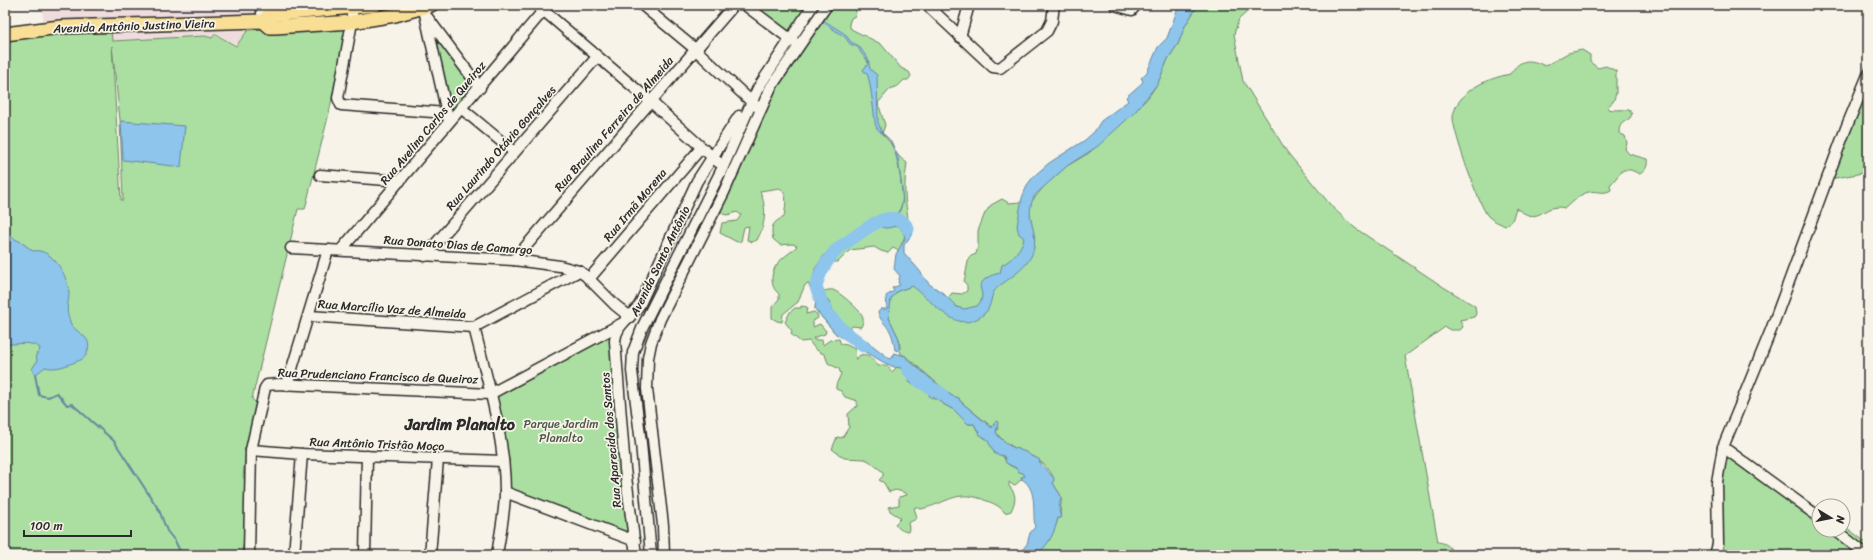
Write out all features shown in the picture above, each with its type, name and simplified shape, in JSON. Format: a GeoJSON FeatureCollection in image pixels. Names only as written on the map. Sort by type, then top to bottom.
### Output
{"type":"FeatureCollection","features":[{"type":"Feature","properties":{"kind":"main road","name":"Avenida Antônio Justino Vieira"},"geometry":{"type":"LineString","coordinates":[[263,21],[269,15],[375,5]]}},
{"type":"Feature","properties":{"kind":"main road","name":"Avenida Antônio Justino Vieira"},"geometry":{"type":"LineString","coordinates":[[5,34],[60,27],[263,21],[270,27],[274,27],[352,22],[426,8]]}},
{"type":"Feature","properties":{"kind":"street"},"geometry":{"type":"LineString","coordinates":[[261,5],[263,21]]}},
{"type":"Feature","properties":{"kind":"street"},"geometry":{"type":"LineString","coordinates":[[642,5],[695,49],[760,110]]}},
{"type":"Feature","properties":{"kind":"street","name":"Rua Braulino Ferreira de Almeida"},"geometry":{"type":"LineString","coordinates":[[514,260],[734,5]]}},
{"type":"Feature","properties":{"kind":"street"},"geometry":{"type":"LineString","coordinates":[[745,5],[799,46]]}},
{"type":"Feature","properties":{"kind":"street","name":"Avenida Santo Antônio"},"geometry":{"type":"LineString","coordinates":[[651,555],[641,442],[633,384],[633,352],[643,326],[723,167],[750,101],[763,79],[813,5]]}},
{"type":"Feature","properties":{"kind":"street"},"geometry":{"type":"LineString","coordinates":[[664,555],[663,525],[647,390],[648,358],[651,343],[660,318],[732,174],[771,87],[827,5]]}},
{"type":"Feature","properties":{"kind":"street"},"geometry":{"type":"LineString","coordinates":[[927,5],[992,67],[1000,68],[1046,31],[1052,21],[1054,5]]}},
{"type":"Feature","properties":{"kind":"street"},"geometry":{"type":"LineString","coordinates":[[960,37],[969,5]]}},
{"type":"Feature","properties":{"kind":"street"},"geometry":{"type":"LineString","coordinates":[[1115,5],[1132,10],[1135,7]]}},
{"type":"Feature","properties":{"kind":"street"},"geometry":{"type":"LineString","coordinates":[[352,8],[352,22],[338,98],[341,105],[447,117],[426,8]]}},
{"type":"Feature","properties":{"kind":"street"},"geometry":{"type":"LineString","coordinates":[[426,8],[480,88]]}},
{"type":"Feature","properties":{"kind":"street"},"geometry":{"type":"LineString","coordinates":[[540,8],[650,101],[732,174]]}},
{"type":"Feature","properties":{"kind":"street","name":"Rua Avelino Carlos de Queiroz"},"geometry":{"type":"LineString","coordinates":[[340,250],[400,181],[447,117],[461,108],[480,88],[540,8]]}},
{"type":"Feature","properties":{"kind":"street","name":"Rua Laurindo Otávio Gonçalves"},"geometry":{"type":"LineString","coordinates":[[425,256],[597,57]]}},
{"type":"Feature","properties":{"kind":"street"},"geometry":{"type":"LineString","coordinates":[[1715,555],[1718,539],[1717,482],[1723,447],[1771,330],[1846,128],[1868,74]]}},
{"type":"Feature","properties":{"kind":"street"},"geometry":{"type":"LineString","coordinates":[[490,394],[621,324],[630,317],[645,295],[703,170],[713,158],[750,101]]}},
{"type":"Feature","properties":{"kind":"street"},"geometry":{"type":"LineString","coordinates":[[461,108],[514,152]]}},
{"type":"Feature","properties":{"kind":"street","name":"Rua Irmã Morena"},"geometry":{"type":"LineString","coordinates":[[589,279],[701,148]]}},
{"type":"Feature","properties":{"kind":"street"},"geometry":{"type":"LineString","coordinates":[[320,175],[400,181]]}},
{"type":"Feature","properties":{"kind":"street","name":"Rua Donato Dias de Camargo"},"geometry":{"type":"LineString","coordinates":[[291,248],[514,260],[560,266],[579,271],[589,279],[615,306],[630,317]]}},
{"type":"Feature","properties":{"kind":"street"},"geometry":{"type":"LineString","coordinates":[[288,385],[328,250]]}},
{"type":"Feature","properties":{"kind":"street"},"geometry":{"type":"LineString","coordinates":[[497,555],[505,492],[503,461],[490,394],[474,327],[579,271]]}},
{"type":"Feature","properties":{"kind":"street","name":"Rua Marcílio Vaz de Almeida"},"geometry":{"type":"LineString","coordinates":[[308,316],[474,327]]}},
{"type":"Feature","properties":{"kind":"street","name":"Rua Aparecido dos Santos"},"geometry":{"type":"LineString","coordinates":[[621,324],[616,333],[615,342],[625,469],[636,555]]}},
{"type":"Feature","properties":{"kind":"street","name":"Rua Prudenciano Francisco de Queiroz"},"geometry":{"type":"LineString","coordinates":[[251,450],[268,385],[274,384],[490,394]]}},
{"type":"Feature","properties":{"kind":"street"},"geometry":{"type":"LineString","coordinates":[[1723,447],[1811,512]]}},
{"type":"Feature","properties":{"kind":"street"},"geometry":{"type":"LineString","coordinates":[[248,555],[251,450]]}},
{"type":"Feature","properties":{"kind":"street","name":"Rua Antônio Tristão Moço"},"geometry":{"type":"LineString","coordinates":[[251,450],[302,454],[503,461]]}},
{"type":"Feature","properties":{"kind":"street"},"geometry":{"type":"LineString","coordinates":[[294,555],[302,454]]}},
{"type":"Feature","properties":{"kind":"street"},"geometry":{"type":"LineString","coordinates":[[365,555],[367,456]]}},
{"type":"Feature","properties":{"kind":"street"},"geometry":{"type":"LineString","coordinates":[[430,555],[438,459]]}},
{"type":"Feature","properties":{"kind":"street"},"geometry":{"type":"LineString","coordinates":[[505,492],[635,541]]}},
{"type":"Feature","properties":{"kind":"street"},"geometry":{"type":"LineString","coordinates":[[1845,538],[1867,555]]}},
{"type":"Feature","properties":{"kind":"shaded area"},"geometry":{"type":"Polygon","coordinates":[[[42,5],[262,5],[264,29],[248,30],[236,45],[215,33],[211,38],[205,36],[112,41],[111,29],[44,31],[42,5]]]}},
{"type":"Feature","properties":{"kind":"green space"},"geometry":{"type":"Polygon","coordinates":[[[745,5],[854,5],[856,12],[855,16],[851,18],[849,24],[851,29],[881,44],[901,68],[909,72],[911,76],[908,80],[904,80],[898,86],[890,89],[878,103],[885,125],[882,134],[899,156],[907,163],[905,200],[908,224],[899,251],[893,248],[888,253],[874,247],[850,250],[838,262],[827,262],[818,279],[816,287],[821,292],[830,290],[836,291],[853,305],[862,315],[863,321],[861,327],[852,326],[846,334],[836,334],[815,309],[816,299],[808,283],[805,285],[798,302],[783,314],[782,322],[772,318],[772,307],[779,299],[779,294],[775,290],[773,284],[773,271],[778,263],[797,246],[793,244],[780,245],[773,239],[773,225],[784,217],[786,205],[785,194],[780,188],[760,191],[764,203],[764,222],[757,240],[752,242],[747,240],[749,226],[744,227],[741,241],[737,242],[720,233],[722,223],[737,221],[741,215],[737,212],[727,215],[723,214],[720,210],[760,110],[812,30],[801,24],[790,39],[745,5]]]}},
{"type":"Feature","properties":{"kind":"green space"},"geometry":{"type":"Polygon","coordinates":[[[1198,5],[1255,5],[1239,19],[1234,34],[1243,81],[1287,152],[1333,208],[1355,228],[1445,288],[1475,306],[1476,314],[1474,317],[1460,320],[1463,327],[1460,330],[1450,330],[1445,327],[1405,356],[1438,542],[1448,546],[1451,549],[1452,555],[1034,555],[1049,538],[1055,528],[1058,518],[1061,518],[1060,493],[1053,483],[1053,478],[1048,469],[1034,457],[1002,439],[996,432],[998,428],[995,422],[993,428],[960,401],[959,398],[952,396],[904,355],[901,355],[899,339],[889,318],[890,299],[898,291],[912,286],[935,288],[948,298],[952,293],[962,294],[967,291],[967,285],[964,282],[969,257],[976,254],[978,246],[978,231],[985,213],[991,205],[1002,199],[1009,203],[1032,201],[1046,184],[1067,166],[1089,153],[1147,99],[1158,83],[1168,59],[1178,44],[1185,26],[1198,5]]]}},
{"type":"Feature","properties":{"kind":"green space"},"geometry":{"type":"Polygon","coordinates":[[[427,17],[475,88],[448,118],[427,17]]]}},
{"type":"Feature","properties":{"kind":"green space"},"geometry":{"type":"Polygon","coordinates":[[[348,24],[329,113],[305,209],[298,209],[252,399],[257,404],[246,449],[243,477],[247,484],[245,537],[241,555],[5,555],[5,37],[111,29],[112,41],[205,36],[212,38],[215,34],[236,46],[248,30],[348,24]],[[112,46],[121,200],[123,200],[120,120],[112,46]]]}},
{"type":"Feature","properties":{"kind":"green space"},"geometry":{"type":"Polygon","coordinates":[[[1582,50],[1590,55],[1590,62],[1598,68],[1606,66],[1616,71],[1616,94],[1613,102],[1608,106],[1608,109],[1629,110],[1632,114],[1630,118],[1623,122],[1619,133],[1625,136],[1627,143],[1625,149],[1629,154],[1647,159],[1646,168],[1640,174],[1631,170],[1623,170],[1610,185],[1611,190],[1582,194],[1565,208],[1551,208],[1537,215],[1531,216],[1516,208],[1512,221],[1505,226],[1489,217],[1479,200],[1473,185],[1454,124],[1453,117],[1458,103],[1474,87],[1488,80],[1510,74],[1517,65],[1525,61],[1539,63],[1545,66],[1568,53],[1582,50]]]}},
{"type":"Feature","properties":{"kind":"green space"},"geometry":{"type":"Polygon","coordinates":[[[1868,60],[1868,172],[1830,179],[1822,177],[1868,60]]]}},
{"type":"Feature","properties":{"kind":"green space"},"geometry":{"type":"Polygon","coordinates":[[[801,306],[807,307],[808,310],[806,314],[814,312],[817,314],[818,318],[813,321],[813,327],[820,324],[826,331],[825,334],[813,338],[814,340],[822,340],[823,345],[830,340],[839,339],[841,344],[855,349],[856,360],[860,355],[867,355],[871,357],[878,366],[887,365],[892,372],[898,366],[917,382],[925,381],[928,391],[933,399],[939,399],[943,404],[954,410],[968,424],[974,424],[978,432],[990,443],[995,454],[1001,454],[1009,465],[1023,472],[1025,476],[1022,477],[1022,479],[1014,486],[1009,482],[1009,486],[1015,498],[1011,511],[1005,513],[997,506],[987,501],[976,497],[960,496],[921,509],[916,507],[914,508],[917,517],[908,523],[908,532],[898,527],[895,524],[901,518],[890,511],[888,507],[899,505],[899,497],[907,495],[906,493],[896,490],[889,492],[884,483],[879,480],[883,476],[883,472],[869,461],[865,459],[844,458],[832,449],[837,437],[842,438],[849,427],[848,414],[857,406],[857,401],[845,397],[841,391],[836,389],[836,385],[841,374],[839,369],[828,363],[825,355],[815,349],[809,341],[801,342],[791,334],[792,331],[785,322],[790,312],[795,308],[801,308],[801,306]]]}},
{"type":"Feature","properties":{"kind":"green space","name":"Parque Jardim Planalto"},"geometry":{"type":"Polygon","coordinates":[[[616,328],[633,538],[507,491],[492,395],[616,328]]]}},
{"type":"Feature","properties":{"kind":"green space"},"geometry":{"type":"Polygon","coordinates":[[[1721,452],[1758,468],[1811,504],[1811,538],[1851,538],[1851,531],[1868,544],[1868,555],[1712,555],[1721,452]]]}},
{"type":"Feature","properties":{"kind":"water"},"geometry":{"type":"Polygon","coordinates":[[[1179,5],[1198,5],[1185,26],[1178,44],[1168,59],[1158,83],[1136,111],[1098,146],[1067,166],[1035,195],[1030,210],[1035,241],[1032,255],[1025,266],[995,290],[989,307],[985,313],[975,320],[965,322],[955,320],[937,308],[912,286],[898,291],[891,299],[889,318],[899,339],[899,351],[895,350],[891,333],[880,318],[878,312],[881,309],[887,309],[886,296],[894,291],[892,288],[900,285],[898,283],[900,276],[894,269],[896,254],[905,239],[899,226],[886,228],[877,227],[856,236],[830,257],[819,276],[816,287],[831,304],[837,325],[849,337],[854,338],[859,335],[890,359],[893,357],[894,353],[906,356],[907,359],[952,396],[959,398],[960,401],[992,428],[997,421],[996,432],[999,437],[1010,446],[1039,459],[1040,463],[1053,477],[1053,483],[1061,496],[1059,510],[1061,518],[1058,518],[1053,534],[1047,544],[1043,549],[1034,555],[1018,555],[1027,544],[1030,533],[1035,527],[1032,495],[1027,484],[1021,477],[1025,476],[1023,473],[1006,463],[1004,456],[995,454],[987,439],[980,435],[974,424],[968,424],[954,410],[943,404],[939,399],[930,397],[928,391],[925,389],[925,381],[912,384],[909,382],[910,377],[901,368],[894,367],[883,362],[836,334],[815,309],[816,299],[811,288],[812,282],[815,269],[824,255],[838,242],[853,233],[872,218],[889,218],[897,220],[910,227],[913,233],[904,245],[904,253],[929,284],[943,293],[957,307],[964,309],[977,306],[981,301],[982,295],[980,286],[984,280],[1000,273],[1002,265],[1016,254],[1023,242],[1024,238],[1019,234],[1017,226],[1022,198],[1027,185],[1034,176],[1049,163],[1085,140],[1094,132],[1101,121],[1128,101],[1126,97],[1142,83],[1143,81],[1141,78],[1147,72],[1158,47],[1167,38],[1179,5]]]}},
{"type":"Feature","properties":{"kind":"water"},"geometry":{"type":"Polygon","coordinates":[[[820,18],[845,34],[851,42],[859,46],[868,59],[870,69],[877,75],[878,122],[883,134],[879,131],[876,125],[868,77],[863,70],[868,64],[867,60],[858,47],[850,44],[845,37],[819,20],[820,18]]]}},
{"type":"Feature","properties":{"kind":"water"},"geometry":{"type":"Polygon","coordinates":[[[121,121],[185,126],[181,167],[123,160],[121,121]]]}},
{"type":"Feature","properties":{"kind":"water"},"geometry":{"type":"Polygon","coordinates":[[[889,140],[891,141],[898,157],[900,175],[896,155],[889,140]]]}},
{"type":"Feature","properties":{"kind":"water"},"geometry":{"type":"Polygon","coordinates":[[[5,234],[21,242],[33,251],[40,251],[47,254],[53,258],[63,272],[69,294],[67,310],[70,322],[86,338],[89,345],[85,357],[82,359],[60,367],[45,367],[35,375],[32,369],[37,361],[36,354],[39,352],[40,348],[27,343],[5,344],[5,234]]]}},
{"type":"Feature","properties":{"kind":"waterway"},"geometry":{"type":"LineString","coordinates":[[821,300],[816,287],[818,280],[827,262],[839,248],[871,225],[885,219],[898,219],[904,222],[908,229]]}},
{"type":"Feature","properties":{"kind":"waterway"},"geometry":{"type":"LineString","coordinates":[[831,316],[843,330],[863,346]]}},
{"type":"Feature","properties":{"kind":"waterway"},"geometry":{"type":"LineString","coordinates":[[908,370],[919,381],[942,394]]}},
{"type":"Feature","properties":{"kind":"waterway"},"geometry":{"type":"LineString","coordinates":[[35,375],[39,395],[48,397],[57,393],[67,405],[72,404],[114,441],[159,510],[167,531],[175,541],[182,555]]}},
{"type":"Feature","properties":{"kind":"district","name":"Jardim Planalto"},"geometry":{"type":"Point","coordinates":[460,424]}}]}
